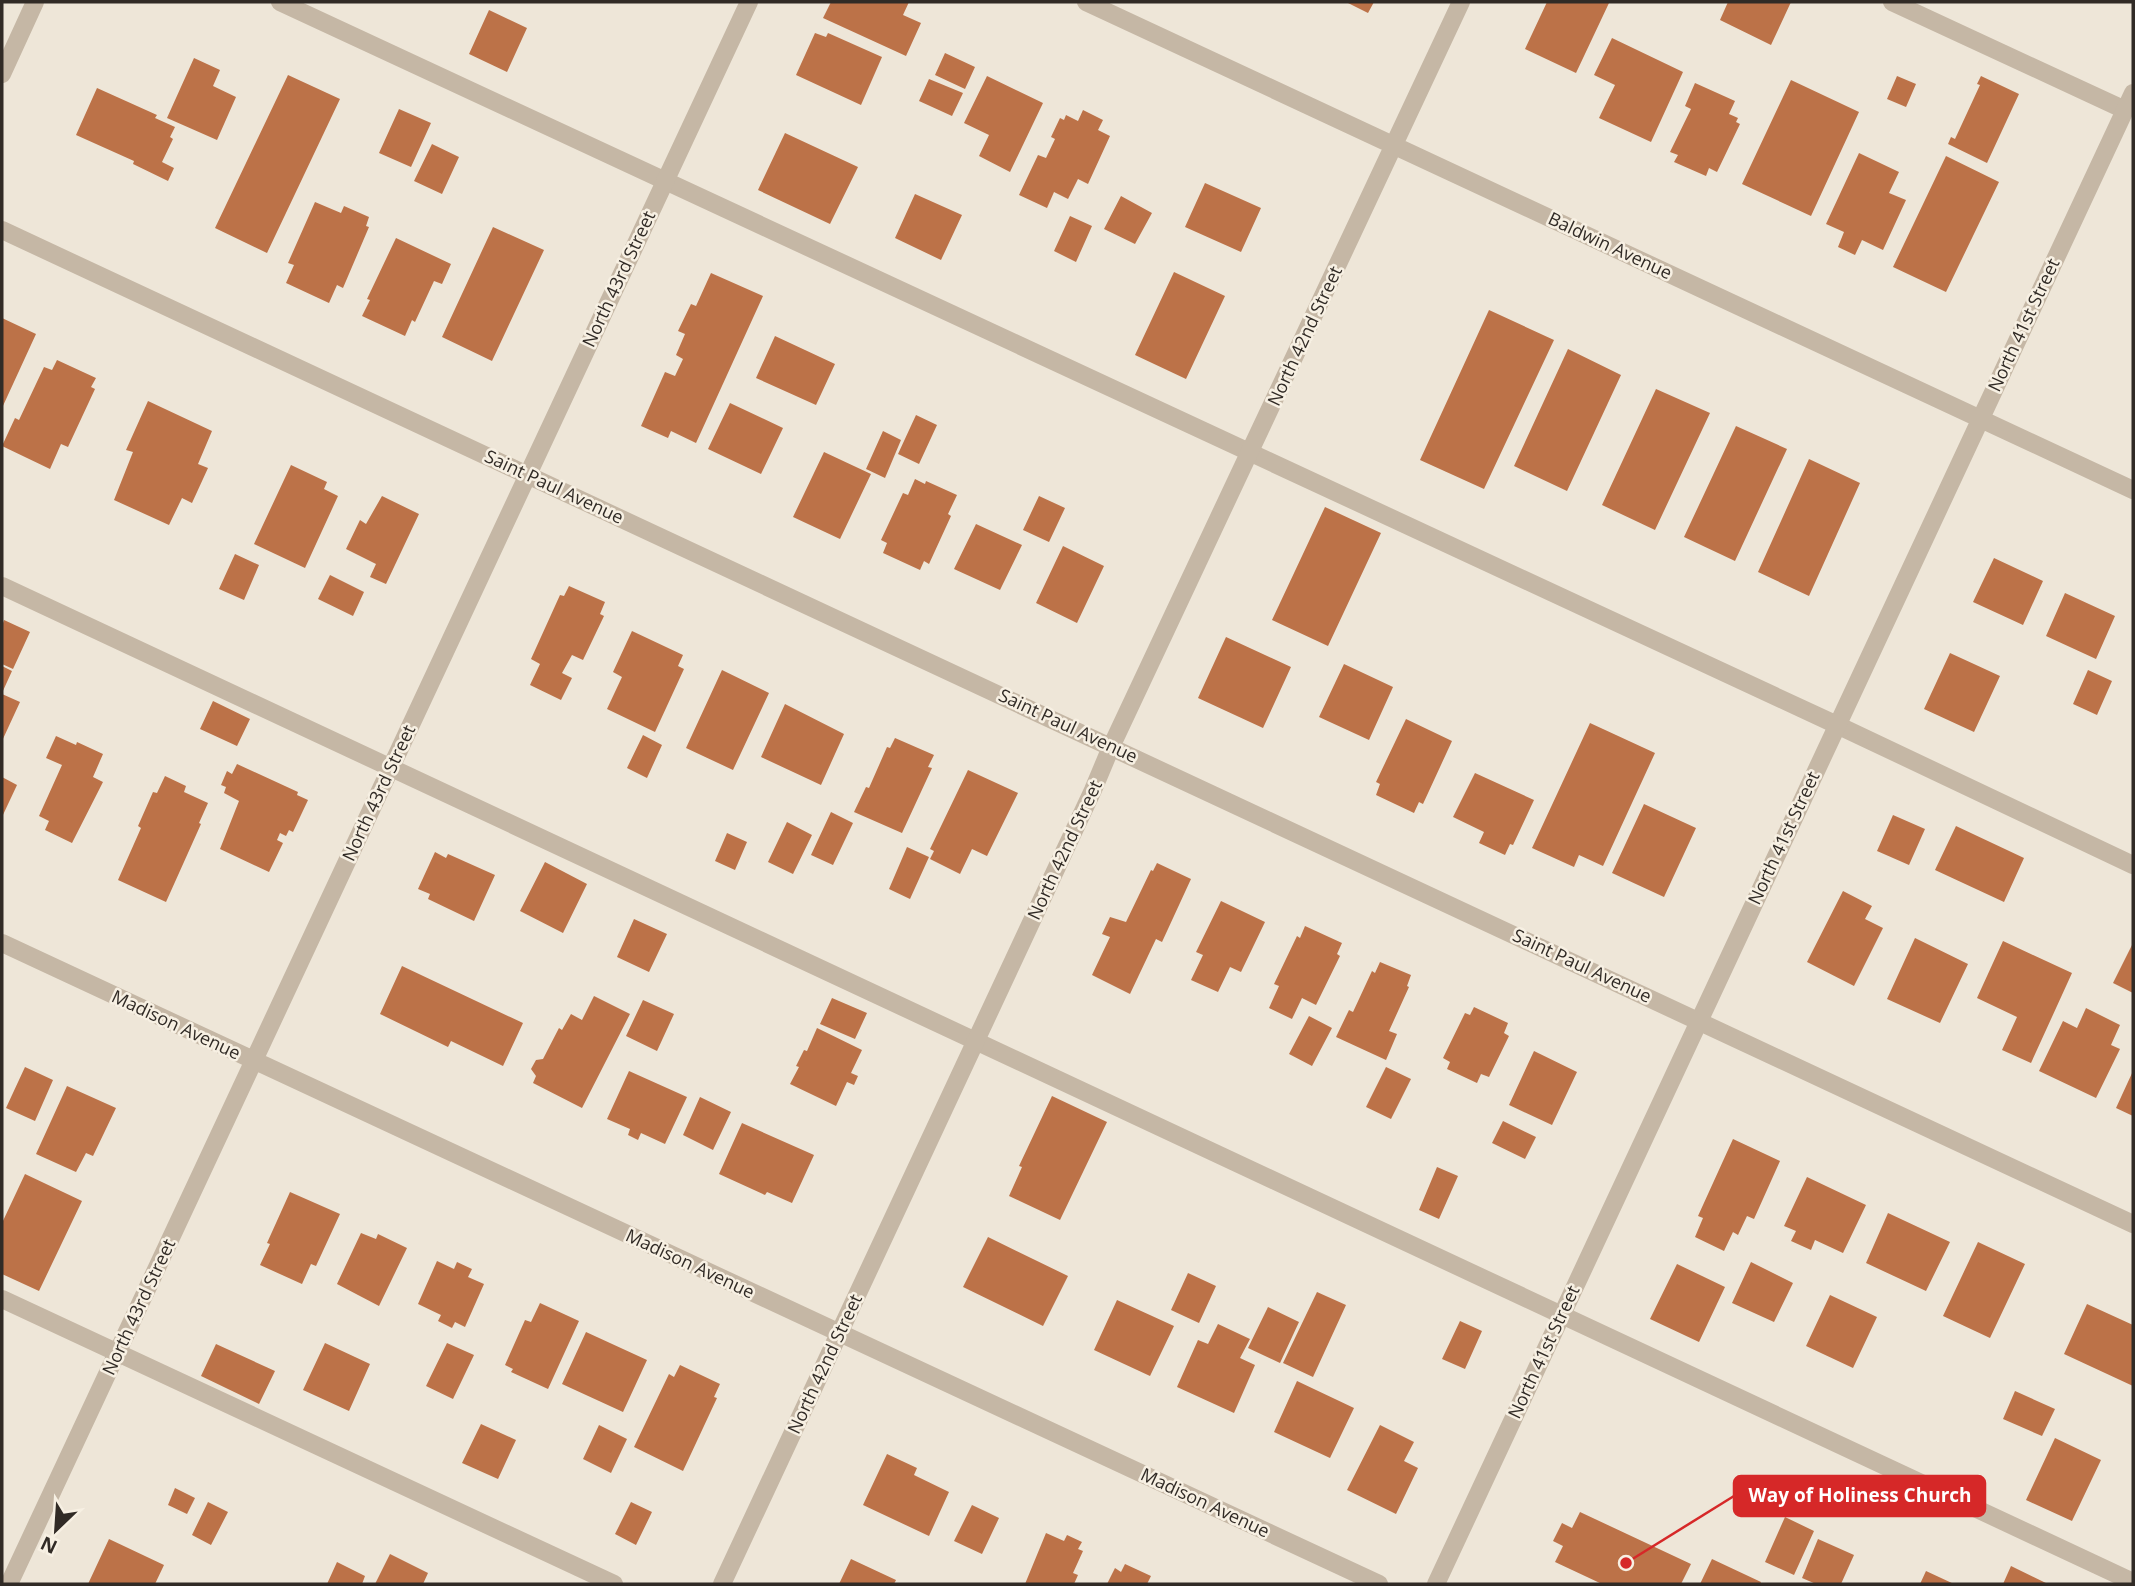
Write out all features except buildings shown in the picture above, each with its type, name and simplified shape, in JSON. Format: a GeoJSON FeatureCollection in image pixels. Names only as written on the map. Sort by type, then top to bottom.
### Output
{"type":"FeatureCollection","features":[{"type":"Feature","properties":{"kind":"street"},"geometry":{"type":"LineString","coordinates":[[2,74],[35,2]]}},
{"type":"Feature","properties":{"kind":"street"},"geometry":{"type":"LineString","coordinates":[[280,2],[2133,865]]}},
{"type":"Feature","properties":{"kind":"street","name":"North 43rd Street"},"geometry":{"type":"LineString","coordinates":[[9,1584],[749,2]]}},
{"type":"Feature","properties":{"kind":"street","name":"Baldwin Avenue"},"geometry":{"type":"LineString","coordinates":[[1086,2],[2133,491]]}},
{"type":"Feature","properties":{"kind":"street","name":"North 42nd Street"},"geometry":{"type":"LineString","coordinates":[[722,1584],[1461,2]]}},
{"type":"Feature","properties":{"kind":"street"},"geometry":{"type":"LineString","coordinates":[[1892,2],[2125,110]]}},
{"type":"Feature","properties":{"kind":"street","name":"North 41st Street"},"geometry":{"type":"LineString","coordinates":[[1436,1584],[2133,93]]}},
{"type":"Feature","properties":{"kind":"street","name":"Saint Paul Avenue"},"geometry":{"type":"LineString","coordinates":[[2,230],[2133,1224]]}},
{"type":"Feature","properties":{"kind":"street"},"geometry":{"type":"LineString","coordinates":[[2,586],[2133,1582]]}},
{"type":"Feature","properties":{"kind":"street","name":"Madison Avenue"},"geometry":{"type":"LineString","coordinates":[[2,943],[1379,1584]]}},
{"type":"Feature","properties":{"kind":"street"},"geometry":{"type":"LineString","coordinates":[[2,1299],[614,1584]]}},
{"type":"Feature","properties":{"kind":"place","name":"Way of Holiness Church"},"geometry":{"type":"Point","coordinates":[1626,1563]}}]}
